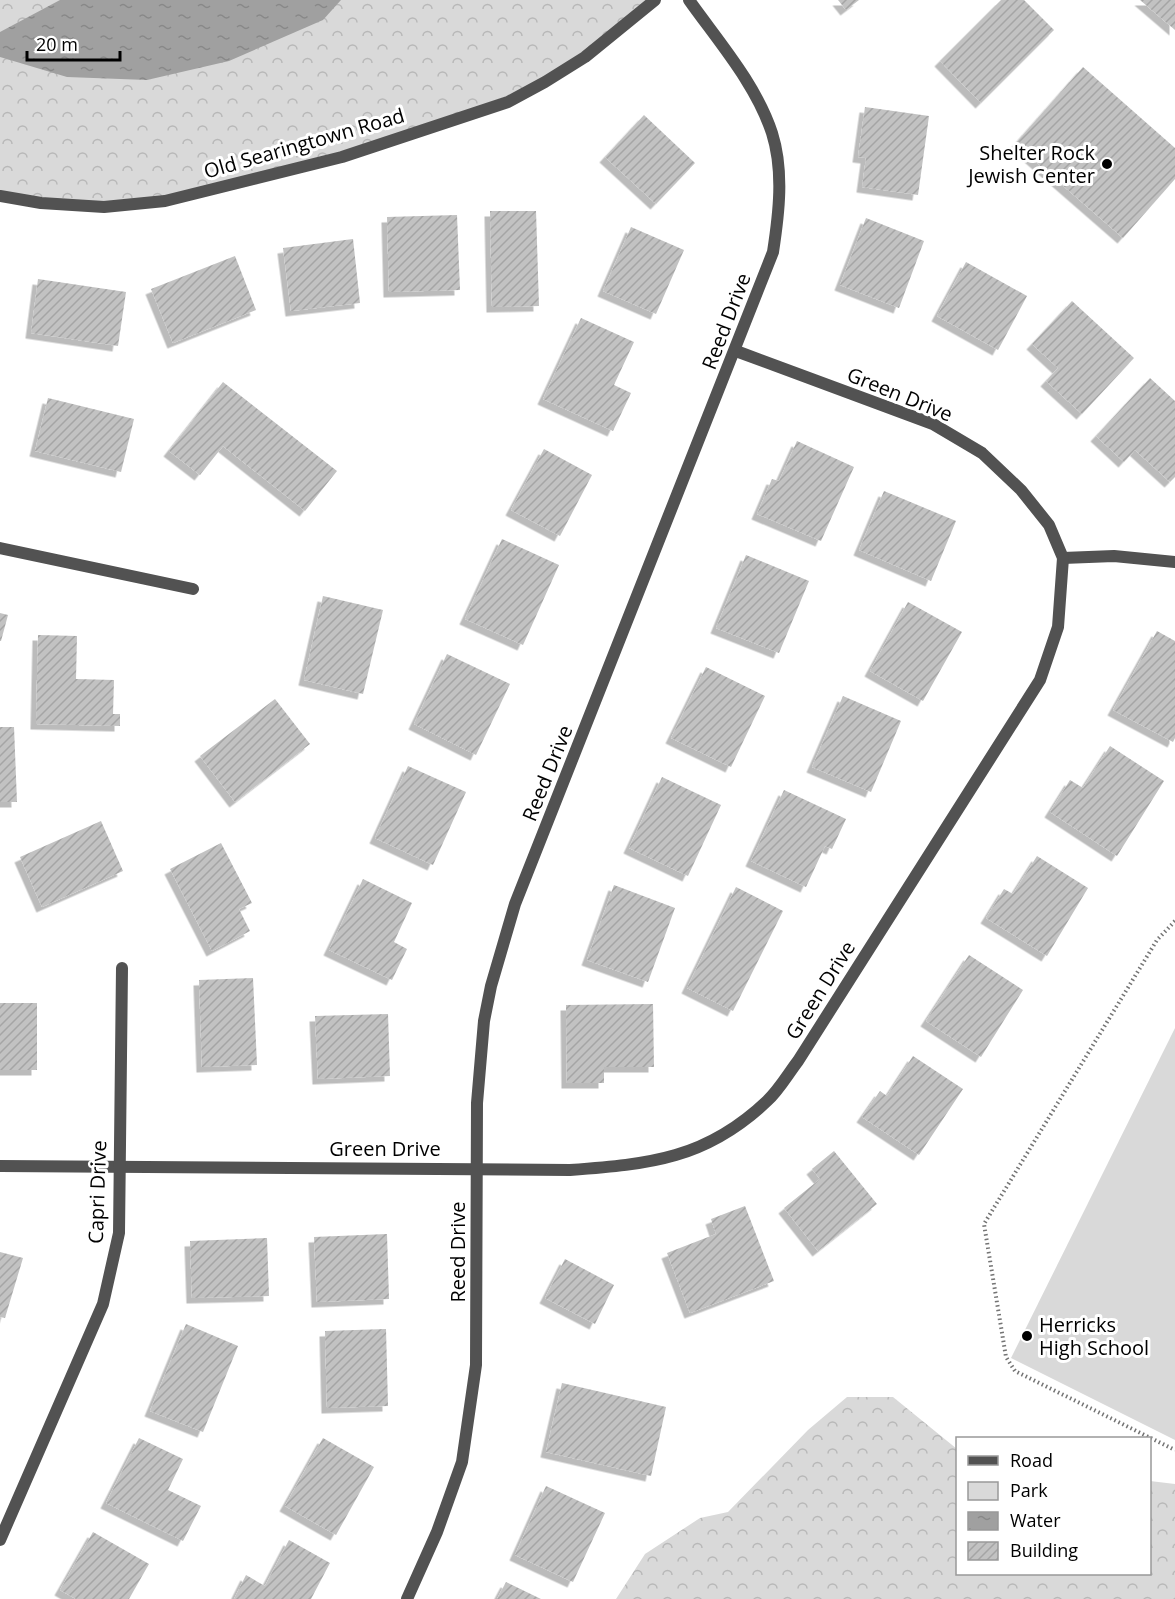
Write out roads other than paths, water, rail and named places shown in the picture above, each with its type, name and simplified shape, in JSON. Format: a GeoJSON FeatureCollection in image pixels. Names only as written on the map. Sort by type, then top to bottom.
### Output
{"type":"FeatureCollection","features":[{"type":"Feature","properties":{"kind":"street","name":"Old Searingtown Road"},"geometry":{"type":"LineString","coordinates":[[0,196],[104,207],[165,201],[342,157],[507,102],[585,57],[655,0]]}},
{"type":"Feature","properties":{"kind":"street","name":"Reed Drive"},"geometry":{"type":"LineString","coordinates":[[407,1599],[437,1532],[462,1462],[476,1365],[477,1103],[484,1021],[491,986],[515,904],[736,351],[773,252],[779,211],[778,165],[772,133],[756,99],[689,0]]}},
{"type":"Feature","properties":{"kind":"street","name":"Green Drive"},"geometry":{"type":"LineString","coordinates":[[0,1166],[570,1170],[640,1165],[702,1146],[737,1125],[768,1100],[805,1051],[1040,680],[1058,627],[1064,558],[1048,525],[1021,490],[982,453],[933,424],[736,351]]}},
{"type":"Feature","properties":{"kind":"street"},"geometry":{"type":"LineString","coordinates":[[0,548],[193,589]]}},
{"type":"Feature","properties":{"kind":"street"},"geometry":{"type":"LineString","coordinates":[[1064,558],[1114,556],[1175,562]]}},
{"type":"Feature","properties":{"kind":"street","name":"Capri Drive"},"geometry":{"type":"LineString","coordinates":[[0,1540],[103,1304],[118,1233],[122,968]]}},
{"type":"Feature","properties":{"kind":"water"},"geometry":{"type":"Polygon","coordinates":[[[60,0],[341,0],[323,20],[229,61],[147,80],[67,77],[0,57],[0,32],[60,0]]]}},
{"type":"Feature","properties":{"kind":"place","name":"Shelter Rock Jewish Center"},"geometry":{"type":"Point","coordinates":[1107,164]}},
{"type":"Feature","properties":{"kind":"place","name":"Herricks High School"},"geometry":{"type":"Point","coordinates":[1027,1336]}}]}
